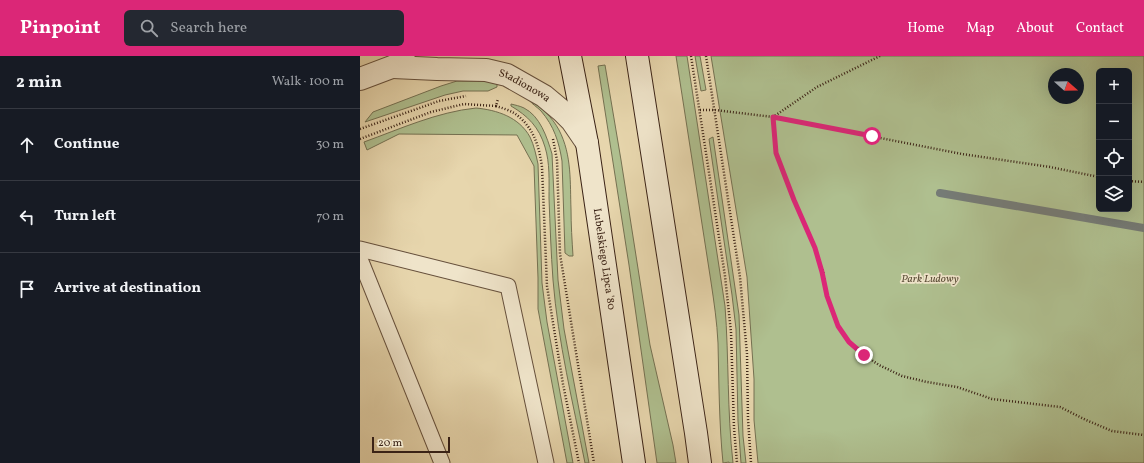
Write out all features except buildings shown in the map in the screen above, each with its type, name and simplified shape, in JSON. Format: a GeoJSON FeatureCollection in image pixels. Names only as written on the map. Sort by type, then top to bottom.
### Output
{"type":"FeatureCollection","features":[{"type":"Feature","properties":{"kind":"main road","name":"Stadionowa"},"geometry":{"type":"LineString","coordinates":[[360,78],[421,56]]}},
{"type":"Feature","properties":{"kind":"main road","name":"Lubelskiego Lipca '80"},"geometry":{"type":"LineString","coordinates":[[570,56],[587,144],[634,463]]}},
{"type":"Feature","properties":{"kind":"main road"},"geometry":{"type":"LineString","coordinates":[[637,56],[700,463]]}},
{"type":"Feature","properties":{"kind":"main road","name":"Stadionowa"},"geometry":{"type":"LineString","coordinates":[[393,67],[486,70],[506,75],[544,96],[572,121],[587,144]]}},
{"type":"Feature","properties":{"kind":"lane"},"geometry":{"type":"LineString","coordinates":[[360,249],[508,286],[546,463]]}},
{"type":"Feature","properties":{"kind":"lane"},"geometry":{"type":"LineString","coordinates":[[360,259],[442,463]]}},
{"type":"Feature","properties":{"kind":"path"},"geometry":{"type":"LineString","coordinates":[[691,56],[725,276],[731,332],[734,428],[737,463]]}},
{"type":"Feature","properties":{"kind":"path"},"geometry":{"type":"LineString","coordinates":[[706,56],[740,277],[747,354],[748,419],[751,463]]}},
{"type":"Feature","properties":{"kind":"path"},"geometry":{"type":"LineString","coordinates":[[773,117],[817,87],[880,56]]}},
{"type":"Feature","properties":{"kind":"path"},"geometry":{"type":"LineString","coordinates":[[360,129],[438,101],[472,96]]}},
{"type":"Feature","properties":{"kind":"path"},"geometry":{"type":"LineString","coordinates":[[492,96],[499,96],[496,106]]}},
{"type":"Feature","properties":{"kind":"path"},"geometry":{"type":"LineString","coordinates":[[360,139],[431,112],[464,104],[496,106],[512,112],[527,125],[537,142],[540,154],[542,167],[547,286],[563,384],[579,463]]}},
{"type":"Feature","properties":{"kind":"path"},"geometry":{"type":"LineString","coordinates":[[700,110],[715,110],[773,117],[962,154],[1050,167],[1096,176]]}},
{"type":"Feature","properties":{"kind":"path"},"geometry":{"type":"LineString","coordinates":[[773,117],[776,153],[815,248],[827,296],[838,326],[849,342],[864,355],[902,376],[957,387],[992,399],[1060,407],[1086,420],[1112,430],[1144,435]]}},
{"type":"Feature","properties":{"kind":"path"},"geometry":{"type":"LineString","coordinates":[[552,136],[557,160],[560,254],[594,463]]}},
{"type":"Feature","properties":{"kind":"path"},"geometry":{"type":"LineString","coordinates":[[1132,181],[1144,182]]}},
{"type":"Feature","properties":{"kind":"green space"},"geometry":{"type":"Polygon","coordinates":[[[676,56],[687,56],[725,306],[733,463],[723,463],[716,320],[676,56]]]}},
{"type":"Feature","properties":{"kind":"green space"},"geometry":{"type":"Polygon","coordinates":[[[695,56],[700,56],[706,90],[701,91],[695,56]]]}},
{"type":"Feature","properties":{"kind":"green space","name":"Park Ludowy"},"geometry":{"type":"Polygon","coordinates":[[[711,56],[1144,56],[1144,463],[758,463],[754,420],[754,379],[747,277],[711,56]]]}},
{"type":"Feature","properties":{"kind":"green space"},"geometry":{"type":"Polygon","coordinates":[[[605,65],[650,345],[676,463],[657,463],[629,265],[598,66],[605,65]]]}},
{"type":"Feature","properties":{"kind":"green space"},"geometry":{"type":"Polygon","coordinates":[[[457,81],[497,82],[497,87],[488,91],[463,91],[445,95],[365,122],[373,112],[457,81]]]}},
{"type":"Feature","properties":{"kind":"green space"},"geometry":{"type":"Polygon","coordinates":[[[530,99],[543,109],[553,121],[559,130],[566,149],[570,179],[573,256],[569,256],[565,253],[562,161],[559,147],[555,134],[546,117],[529,100],[530,99]]]}},
{"type":"Feature","properties":{"kind":"green space"},"geometry":{"type":"Polygon","coordinates":[[[511,104],[524,108],[539,122],[552,154],[558,280],[564,329],[589,463],[585,463],[558,326],[552,270],[547,153],[543,140],[536,128],[528,118],[511,106],[511,104]]]}},
{"type":"Feature","properties":{"kind":"green space"},"geometry":{"type":"Polygon","coordinates":[[[476,108],[499,113],[520,124],[530,137],[535,150],[538,164],[542,283],[547,322],[573,463],[567,463],[538,309],[534,166],[517,135],[399,134],[367,150],[364,142],[433,117],[476,108]]]}},
{"type":"Feature","properties":{"kind":"green space"},"geometry":{"type":"Polygon","coordinates":[[[713,137],[739,315],[743,436],[746,463],[741,463],[738,421],[736,329],[709,139],[713,137]]]}},
{"type":"Feature","properties":{"kind":"waterway"},"geometry":{"type":"LineString","coordinates":[[940,193],[1144,228]]}},
{"type":"Feature","properties":{"kind":"route"},"geometry":{"type":"LineString","coordinates":[[864,355],[849,342],[838,326],[827,296],[815,248],[776,153],[773,117],[872,136]]}}]}
